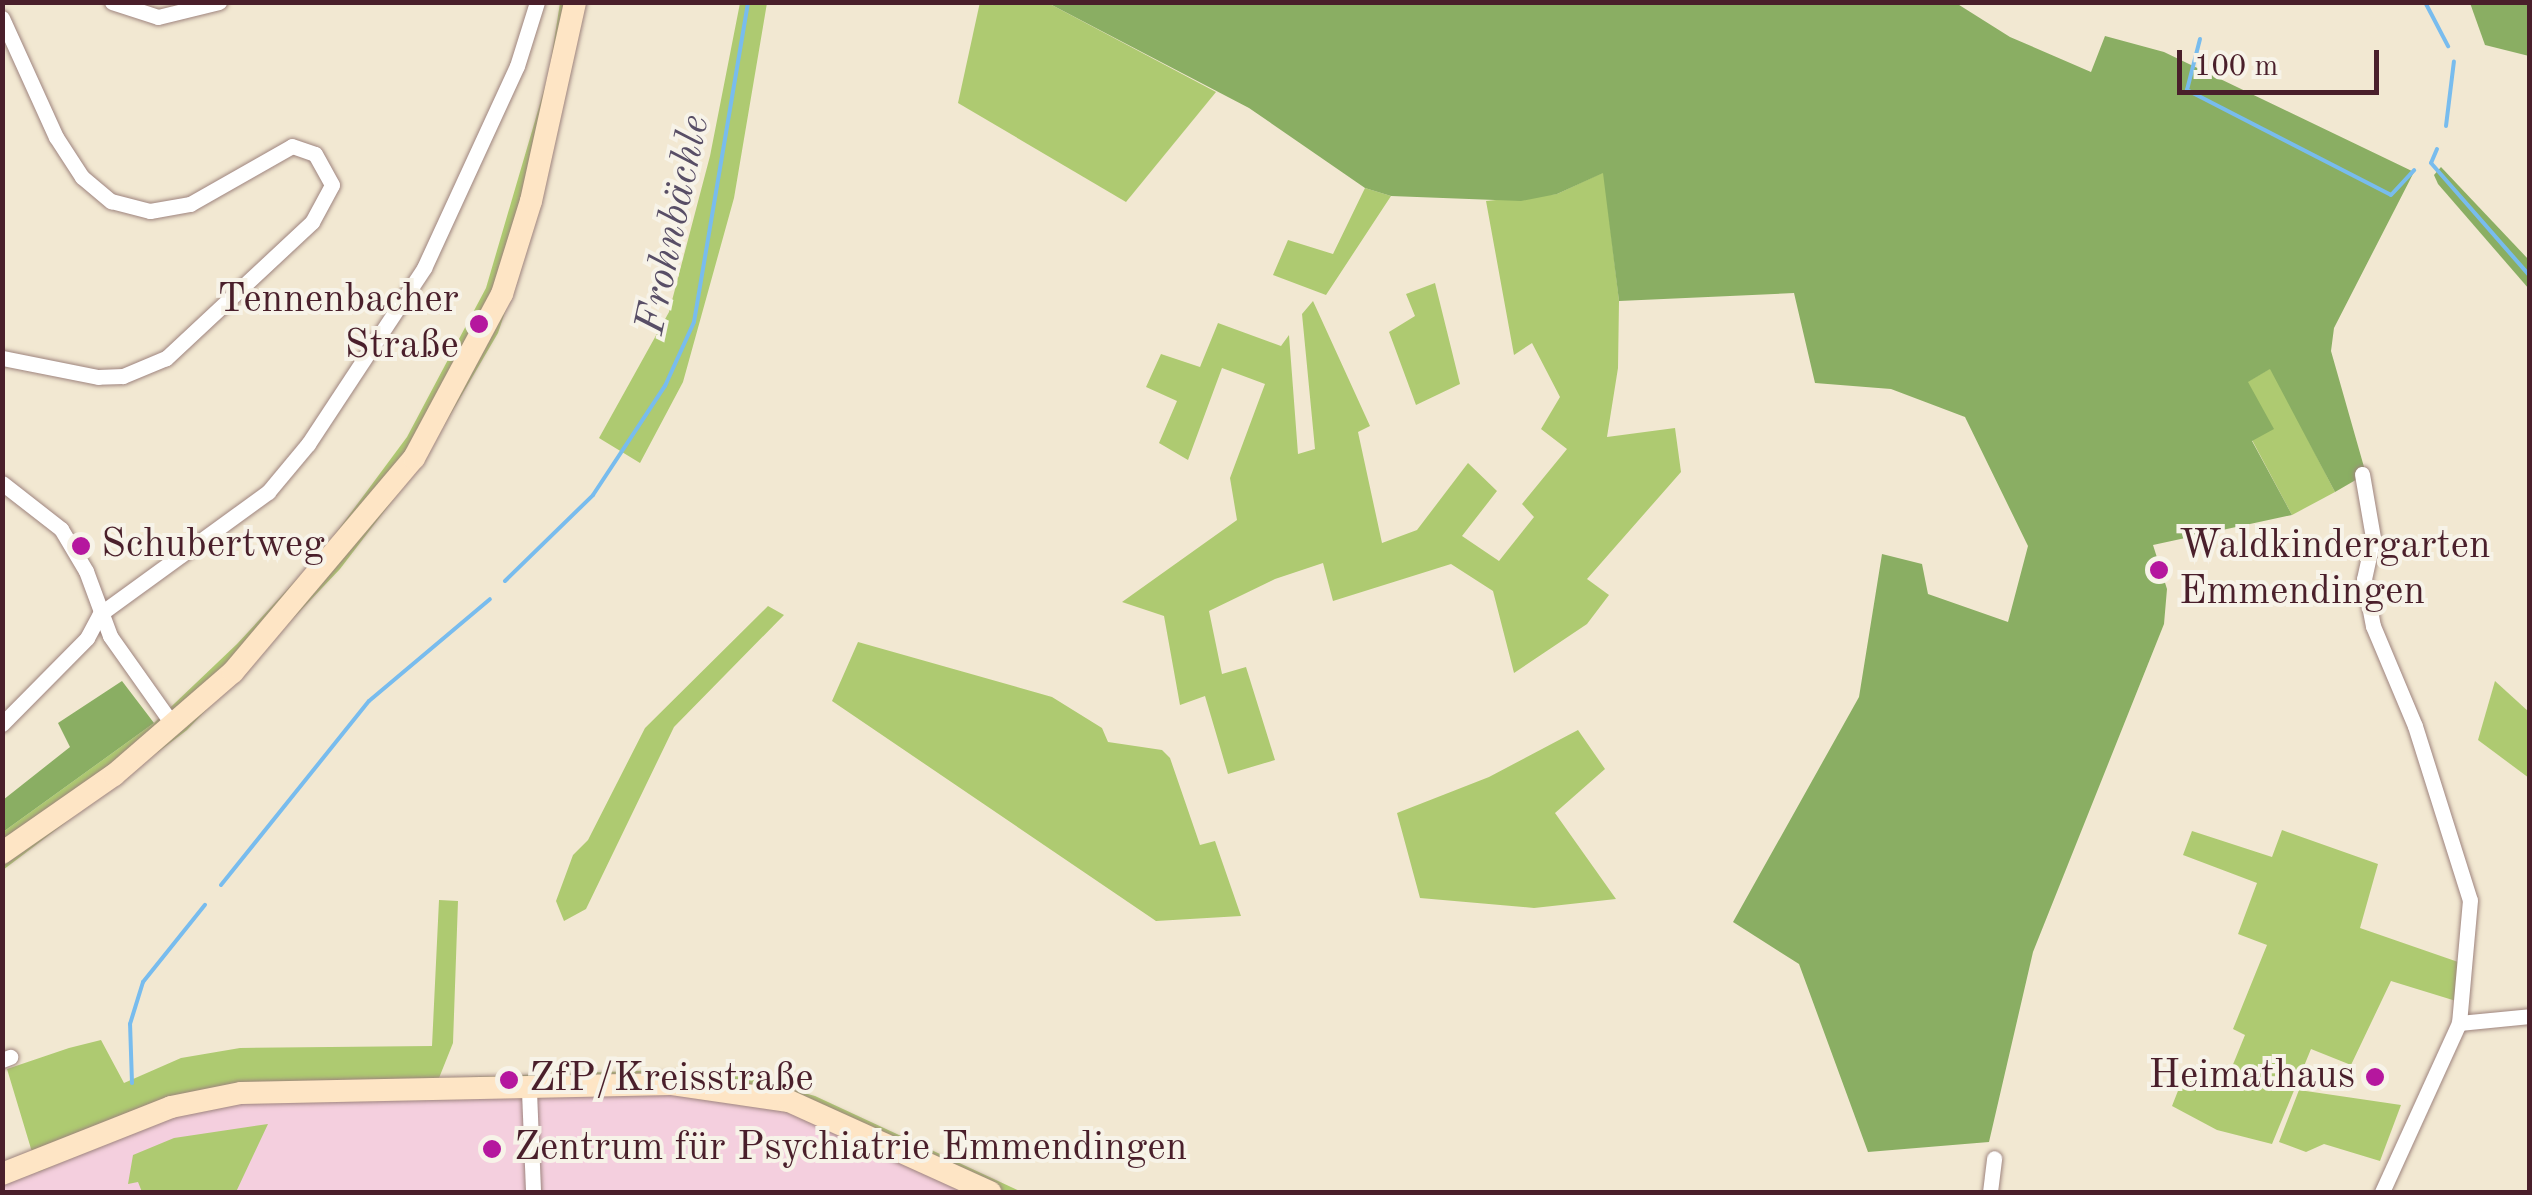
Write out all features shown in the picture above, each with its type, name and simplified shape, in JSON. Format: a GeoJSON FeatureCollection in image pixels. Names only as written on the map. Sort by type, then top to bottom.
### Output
{"type":"FeatureCollection","features":[{"type":"Feature","properties":{"kind":"street"},"geometry":{"type":"LineString","coordinates":[[112,2],[158,17],[219,2]]}},
{"type":"Feature","properties":{"kind":"street"},"geometry":{"type":"LineString","coordinates":[[2,724],[87,638],[100,614],[268,492],[308,444],[424,268],[517,66],[537,2]]}},
{"type":"Feature","properties":{"kind":"street"},"geometry":{"type":"LineString","coordinates":[[2,854],[173,725],[233,672],[373,514],[463,375],[518,248],[575,2]]}},
{"type":"Feature","properties":{"kind":"street"},"geometry":{"type":"LineString","coordinates":[[2,18],[56,137],[82,178],[111,201],[150,211],[190,204],[292,146],[326,164],[332,185],[312,222],[166,358],[123,376],[98,377],[2,358]]}},
{"type":"Feature","properties":{"kind":"street"},"geometry":{"type":"LineString","coordinates":[[2362,474],[2373,538],[2364,579],[2372,626],[2415,726],[2470,900],[2459,1023],[2382,1192]]}},
{"type":"Feature","properties":{"kind":"street"},"geometry":{"type":"LineString","coordinates":[[2,483],[61,529],[100,614],[173,725]]}},
{"type":"Feature","properties":{"kind":"street"},"geometry":{"type":"LineString","coordinates":[[2459,1023],[2530,1016]]}},
{"type":"Feature","properties":{"kind":"street"},"geometry":{"type":"LineString","coordinates":[[2,1174],[171,1107],[241,1093],[529,1090],[672,1084],[749,1092],[846,1124],[990,1192]]}},
{"type":"Feature","properties":{"kind":"street"},"geometry":{"type":"LineString","coordinates":[[529,1090],[533,1192]]}},
{"type":"Feature","properties":{"kind":"street"},"geometry":{"type":"LineString","coordinates":[[1990,1192],[1994,1158]]}},
{"type":"Feature","properties":{"kind":"shaded area","name":"Zentrum für Psychiatrie Emmendingen"},"geometry":{"type":"Polygon","coordinates":[[[700,1089],[776,1101],[979,1192],[3,1192],[3,1182],[175,1114],[256,1099],[700,1089]]]}},
{"type":"Feature","properties":{"kind":"green space"},"geometry":{"type":"Polygon","coordinates":[[[980,2],[1048,3],[1216,92],[1126,202],[958,103],[980,2]]]}},
{"type":"Feature","properties":{"kind":"green space"},"geometry":{"type":"Polygon","coordinates":[[[560,3],[584,3],[535,222],[498,333],[425,458],[340,569],[187,730],[3,870],[3,832],[154,723],[237,644],[321,553],[407,437],[486,288],[549,73],[560,3]]]}},
{"type":"Feature","properties":{"kind":"green space"},"geometry":{"type":"Polygon","coordinates":[[[740,3],[767,3],[734,198],[683,382],[640,463],[599,438],[669,312],[710,156],[740,3]]]}},
{"type":"Feature","properties":{"kind":"green space"},"geometry":{"type":"Polygon","coordinates":[[[1048,3],[1956,3],[2010,37],[2091,72],[2105,36],[2164,52],[2414,172],[2334,328],[2331,351],[2366,474],[2335,492],[2270,369],[2248,382],[2274,429],[2252,441],[2292,515],[2153,545],[2167,589],[2164,624],[2033,952],[1989,1142],[1868,1152],[1799,964],[1733,922],[1859,697],[1882,554],[1922,564],[1928,594],[2008,622],[2028,546],[1965,417],[1891,389],[1815,383],[1794,293],[1619,301],[1603,173],[1557,194],[1521,201],[1391,196],[1365,188],[1249,108],[1048,3]]]}},
{"type":"Feature","properties":{"kind":"green space"},"geometry":{"type":"Polygon","coordinates":[[[2470,3],[2529,3],[2529,56],[2485,45],[2470,3]]]}},
{"type":"Feature","properties":{"kind":"green space"},"geometry":{"type":"Polygon","coordinates":[[[2441,167],[2529,260],[2529,289],[2438,184],[2434,175],[2441,167]]]}},
{"type":"Feature","properties":{"kind":"green space"},"geometry":{"type":"Polygon","coordinates":[[[1604,172],[1619,301],[1618,368],[1607,437],[1675,428],[1681,472],[1587,579],[1609,595],[1587,624],[1514,673],[1493,591],[1451,564],[1333,601],[1323,563],[1275,579],[1209,611],[1222,674],[1246,667],[1275,760],[1228,774],[1205,696],[1180,705],[1164,616],[1122,602],[1237,520],[1230,478],[1265,384],[1222,368],[1188,460],[1159,443],[1177,401],[1146,387],[1161,354],[1200,367],[1218,323],[1281,346],[1289,335],[1298,454],[1315,449],[1302,314],[1313,301],[1370,426],[1358,432],[1382,543],[1417,530],[1468,463],[1497,491],[1462,536],[1499,561],[1534,517],[1522,504],[1567,449],[1541,429],[1560,397],[1532,343],[1514,355],[1486,201],[1557,194],[1604,172]]]}},
{"type":"Feature","properties":{"kind":"green space"},"geometry":{"type":"Polygon","coordinates":[[[1365,188],[1391,196],[1326,295],[1273,275],[1288,240],[1333,254],[1365,188]]]}},
{"type":"Feature","properties":{"kind":"green space"},"geometry":{"type":"Polygon","coordinates":[[[1435,283],[1460,384],[1416,405],[1389,332],[1415,316],[1406,294],[1435,283]]]}},
{"type":"Feature","properties":{"kind":"green space"},"geometry":{"type":"Polygon","coordinates":[[[2271,368],[2335,492],[2292,515],[2252,440],[2247,382],[2271,368]]]}},
{"type":"Feature","properties":{"kind":"green space"},"geometry":{"type":"Polygon","coordinates":[[[768,606],[784,615],[674,727],[586,909],[564,921],[556,901],[573,855],[588,840],[645,728],[768,606]]]}},
{"type":"Feature","properties":{"kind":"green space"},"geometry":{"type":"Polygon","coordinates":[[[858,642],[1052,697],[1102,728],[1108,742],[1162,750],[1170,758],[1200,845],[1215,841],[1241,916],[1156,921],[832,701],[858,642]]]}},
{"type":"Feature","properties":{"kind":"green space"},"geometry":{"type":"Polygon","coordinates":[[[122,681],[154,723],[3,832],[3,800],[70,747],[58,723],[122,681]]]}},
{"type":"Feature","properties":{"kind":"green space"},"geometry":{"type":"Polygon","coordinates":[[[2495,681],[2529,712],[2529,778],[2478,740],[2495,681]]]}},
{"type":"Feature","properties":{"kind":"green space"},"geometry":{"type":"Polygon","coordinates":[[[1578,730],[1605,769],[1555,813],[1616,899],[1534,908],[1420,898],[1397,813],[1489,777],[1578,730]]]}},
{"type":"Feature","properties":{"kind":"green space"},"geometry":{"type":"Polygon","coordinates":[[[2282,830],[2378,864],[2360,928],[2461,963],[2456,1001],[2391,981],[2351,1065],[2311,1049],[2272,1144],[2217,1130],[2172,1106],[2187,1068],[2225,1084],[2245,1035],[2233,1029],[2267,945],[2238,934],[2257,883],[2183,855],[2192,831],[2272,857],[2282,830]]]}},
{"type":"Feature","properties":{"kind":"green space"},"geometry":{"type":"Polygon","coordinates":[[[439,900],[458,901],[453,1043],[439,1078],[664,1070],[743,1076],[815,1096],[1022,1192],[979,1192],[846,1128],[700,1089],[256,1099],[175,1114],[38,1172],[7,1069],[69,1048],[101,1040],[124,1083],[181,1058],[240,1048],[432,1046],[439,900]]]}},
{"type":"Feature","properties":{"kind":"green space"},"geometry":{"type":"Polygon","coordinates":[[[2299,1090],[2401,1105],[2380,1161],[2324,1144],[2306,1152],[2279,1142],[2299,1090]]]}},
{"type":"Feature","properties":{"kind":"green space"},"geometry":{"type":"Polygon","coordinates":[[[268,1124],[236,1192],[142,1192],[138,1182],[128,1184],[133,1155],[174,1138],[268,1124]]]}},
{"type":"Feature","properties":{"kind":"waterway","name":"Frohnbächle"},"geometry":{"type":"LineString","coordinates":[[505,581],[593,495],[665,386],[694,322],[748,2]]}},
{"type":"Feature","properties":{"kind":"waterway"},"geometry":{"type":"LineString","coordinates":[[2425,2],[2448,46]]}},
{"type":"Feature","properties":{"kind":"waterway"},"geometry":{"type":"LineString","coordinates":[[2200,39],[2187,90],[2391,195],[2414,170]]}},
{"type":"Feature","properties":{"kind":"waterway"},"geometry":{"type":"LineString","coordinates":[[2446,126],[2454,61]]}},
{"type":"Feature","properties":{"kind":"waterway"},"geometry":{"type":"LineString","coordinates":[[2437,149],[2431,163],[2530,276]]}},
{"type":"Feature","properties":{"kind":"waterway","name":"Frohnbächle"},"geometry":{"type":"LineString","coordinates":[[221,885],[369,701],[490,599]]}},
{"type":"Feature","properties":{"kind":"waterway","name":"Frohnbächle"},"geometry":{"type":"LineString","coordinates":[[132,1083],[130,1024],[143,982],[205,905]]}},
{"type":"Feature","properties":{"kind":"place","name":"Tennenbacher Straße"},"geometry":{"type":"Point","coordinates":[479,324]}},
{"type":"Feature","properties":{"kind":"place","name":"Schubertweg"},"geometry":{"type":"Point","coordinates":[81,546]}},
{"type":"Feature","properties":{"kind":"place","name":"Waldkindergarten Emmendingen"},"geometry":{"type":"Point","coordinates":[2159,570]}},
{"type":"Feature","properties":{"kind":"place","name":"Heimathaus"},"geometry":{"type":"Point","coordinates":[2375,1077]}},
{"type":"Feature","properties":{"kind":"place","name":"ZfP/Kreisstraße"},"geometry":{"type":"Point","coordinates":[509,1080]}},
{"type":"Feature","properties":{"kind":"place","name":"Zentrum für Psychiatrie Emmendingen"},"geometry":{"type":"Point","coordinates":[492,1149]}}]}
